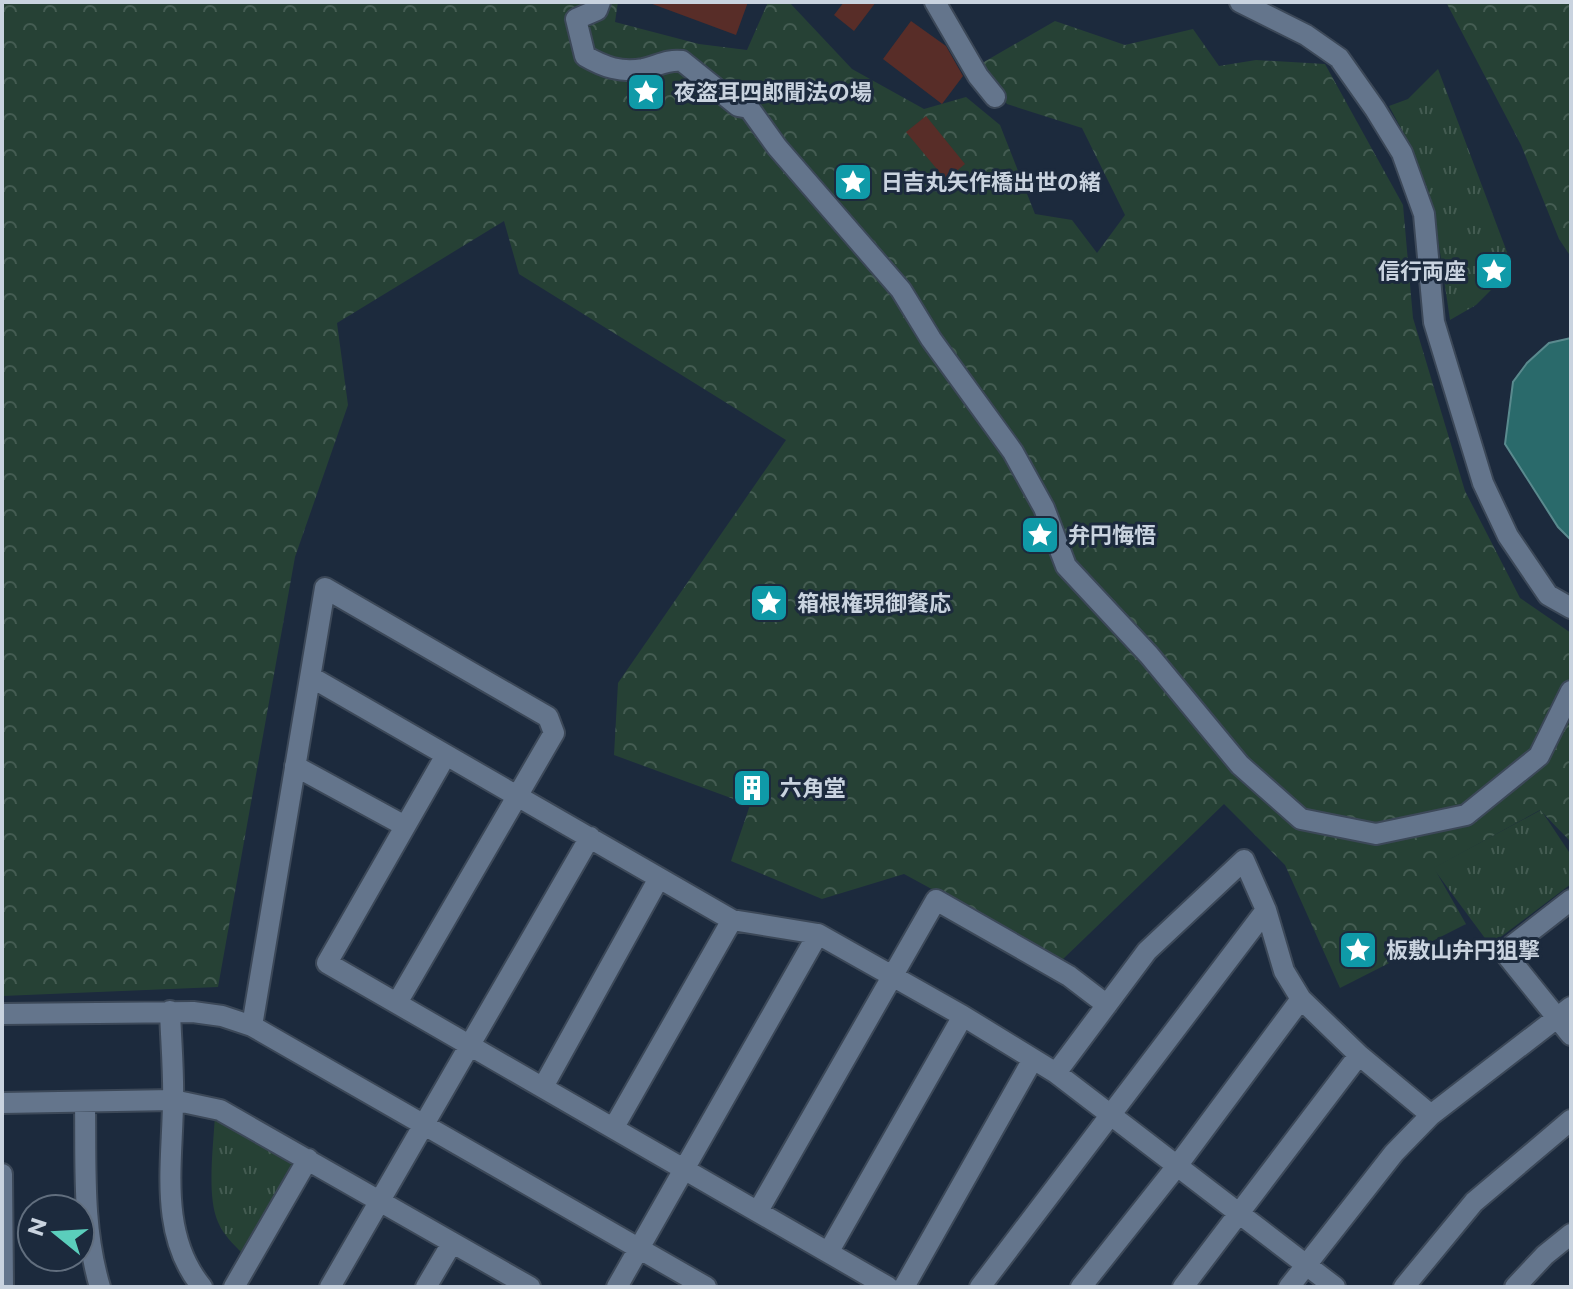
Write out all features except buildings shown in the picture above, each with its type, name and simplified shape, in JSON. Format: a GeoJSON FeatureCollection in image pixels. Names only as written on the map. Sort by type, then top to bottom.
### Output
{"type":"FeatureCollection","features":[{"type":"Feature","properties":{"kind":"street"},"geometry":{"type":"LineString","coordinates":[[600,2],[597,10],[576,19],[585,56],[619,71],[682,61],[738,106],[749,108],[784,155],[901,290],[931,339],[1013,452],[1044,508],[1066,566],[1149,655],[1240,765],[1301,819],[1376,834],[1466,815],[1539,756],[1571,691]]}},
{"type":"Feature","properties":{"kind":"street"},"geometry":{"type":"LineString","coordinates":[[935,2],[978,76],[995,97]]}},
{"type":"Feature","properties":{"kind":"street"},"geometry":{"type":"LineString","coordinates":[[1240,2],[1306,35],[1339,58],[1402,153],[1424,214],[1434,322],[1483,483],[1508,536],[1548,595],[1571,608]]}},
{"type":"Feature","properties":{"kind":"street"},"geometry":{"type":"LineString","coordinates":[[252,1026],[325,588],[548,717],[554,733],[397,1003]]}},
{"type":"Feature","properties":{"kind":"street"},"geometry":{"type":"LineString","coordinates":[[311,677],[732,920],[818,934],[963,1016],[1056,1073],[1335,1287]]}},
{"type":"Feature","properties":{"kind":"street"},"geometry":{"type":"LineString","coordinates":[[446,755],[327,963],[888,1287]]}},
{"type":"Feature","properties":{"kind":"street"},"geometry":{"type":"LineString","coordinates":[[295,766],[405,826]]}},
{"type":"Feature","properties":{"kind":"street"},"geometry":{"type":"LineString","coordinates":[[330,1287],[590,837]]}},
{"type":"Feature","properties":{"kind":"street"},"geometry":{"type":"LineString","coordinates":[[1056,1073],[1147,951],[1244,860],[1266,910],[1284,971],[1301,999],[1359,1055],[1431,1115]]}},
{"type":"Feature","properties":{"kind":"street"},"geometry":{"type":"LineString","coordinates":[[543,1087],[659,878]]}},
{"type":"Feature","properties":{"kind":"street"},"geometry":{"type":"LineString","coordinates":[[758,1211],[936,900],[1069,976],[1107,1005]]}},
{"type":"Feature","properties":{"kind":"street"},"geometry":{"type":"LineString","coordinates":[[1571,900],[1504,952],[1564,1012],[1571,1035]]}},
{"type":"Feature","properties":{"kind":"street"},"geometry":{"type":"LineString","coordinates":[[980,1287],[1266,910]]}},
{"type":"Feature","properties":{"kind":"street"},"geometry":{"type":"LineString","coordinates":[[614,1127],[732,920]]}},
{"type":"Feature","properties":{"kind":"street"},"geometry":{"type":"LineString","coordinates":[[617,1287],[818,934]]}},
{"type":"Feature","properties":{"kind":"street"},"geometry":{"type":"LineString","coordinates":[[1081,1287],[1177,1166],[1301,999]]}},
{"type":"Feature","properties":{"kind":"street"},"geometry":{"type":"LineString","coordinates":[[170,1011],[173,1100],[170,1198],[175,1237],[190,1273],[202,1287]]}},
{"type":"Feature","properties":{"kind":"street"},"geometry":{"type":"LineString","coordinates":[[2,1014],[170,1011],[222,1016],[252,1026],[706,1287]]}},
{"type":"Feature","properties":{"kind":"street"},"geometry":{"type":"LineString","coordinates":[[1289,1287],[1394,1153],[1431,1115],[1564,1012]]}},
{"type":"Feature","properties":{"kind":"street"},"geometry":{"type":"LineString","coordinates":[[829,1251],[963,1016]]}},
{"type":"Feature","properties":{"kind":"street"},"geometry":{"type":"LineString","coordinates":[[1183,1287],[1359,1055]]}},
{"type":"Feature","properties":{"kind":"street"},"geometry":{"type":"LineString","coordinates":[[904,1287],[1033,1059]]}},
{"type":"Feature","properties":{"kind":"street"},"geometry":{"type":"LineString","coordinates":[[2,1103],[173,1100],[220,1110],[524,1285]]}},
{"type":"Feature","properties":{"kind":"street"},"geometry":{"type":"LineString","coordinates":[[85,1102],[86,1219],[100,1287]]}},
{"type":"Feature","properties":{"kind":"street"},"geometry":{"type":"LineString","coordinates":[[1404,1287],[1474,1202],[1571,1120]]}},
{"type":"Feature","properties":{"kind":"street"},"geometry":{"type":"LineString","coordinates":[[234,1287],[308,1159]]}},
{"type":"Feature","properties":{"kind":"street"},"geometry":{"type":"LineString","coordinates":[[2,1174],[3,1287]]}},
{"type":"Feature","properties":{"kind":"street"},"geometry":{"type":"LineString","coordinates":[[1515,1287],[1545,1255],[1571,1234]]}},
{"type":"Feature","properties":{"kind":"street"},"geometry":{"type":"LineString","coordinates":[[426,1287],[452,1243]]}},
{"type":"Feature","properties":{"kind":"green space"},"geometry":{"type":"Polygon","coordinates":[[[2,2],[618,2],[615,22],[699,44],[747,50],[768,2],[789,2],[852,69],[924,109],[966,97],[1000,125],[1035,214],[1072,220],[1097,253],[1125,215],[1082,128],[1007,104],[977,66],[1055,21],[1125,45],[1193,29],[1219,66],[1256,60],[1325,64],[1403,205],[1413,318],[1465,491],[1520,598],[1571,633],[1571,838],[1569,840],[1540,810],[1434,868],[1466,924],[1340,988],[1285,865],[1224,804],[1062,960],[904,874],[822,899],[731,861],[750,805],[614,755],[618,683],[786,440],[519,274],[504,221],[337,323],[348,405],[295,557],[218,987],[2,996],[2,2]]]}},
{"type":"Feature","properties":{"kind":"green space"},"geometry":{"type":"Polygon","coordinates":[[[1446,2],[1571,2],[1571,257],[1559,239],[1521,145],[1446,2]]]}},
{"type":"Feature","properties":{"kind":"green space"},"geometry":{"type":"Polygon","coordinates":[[[1438,69],[1513,268],[1476,305],[1450,320],[1433,205],[1411,147],[1389,106],[1408,99],[1438,69]]]}},
{"type":"Feature","properties":{"kind":"green space"},"geometry":{"type":"Polygon","coordinates":[[[1541,810],[1571,855],[1571,884],[1490,945],[1433,868],[1541,810]]]}},
{"type":"Feature","properties":{"kind":"green space"},"geometry":{"type":"Polygon","coordinates":[[[215,1113],[295,1160],[242,1253],[223,1231],[214,1211],[212,1154],[215,1113]]]}},
{"type":"Feature","properties":{"kind":"shaded area"},"geometry":{"type":"Polygon","coordinates":[[[1571,338],[1571,540],[1558,527],[1505,444],[1513,382],[1527,363],[1549,343],[1571,338]]]}},
{"type":"Feature","properties":{"kind":"place","name":"夜盗耳四郎聞法の場"},"geometry":{"type":"Point","coordinates":[646,92]}},
{"type":"Feature","properties":{"kind":"place","name":"日吉丸矢作橋出世の緒"},"geometry":{"type":"Point","coordinates":[853,182]}},
{"type":"Feature","properties":{"kind":"place","name":"信行両座"},"geometry":{"type":"Point","coordinates":[1494,271]}},
{"type":"Feature","properties":{"kind":"place","name":"弁円悔悟"},"geometry":{"type":"Point","coordinates":[1040,535]}},
{"type":"Feature","properties":{"kind":"place","name":"箱根権現御餐応"},"geometry":{"type":"Point","coordinates":[769,603]}},
{"type":"Feature","properties":{"kind":"place","name":"六角堂"},"geometry":{"type":"Point","coordinates":[752,788]}},
{"type":"Feature","properties":{"kind":"place","name":"板敷山弁円狙撃"},"geometry":{"type":"Point","coordinates":[1358,950]}}]}
